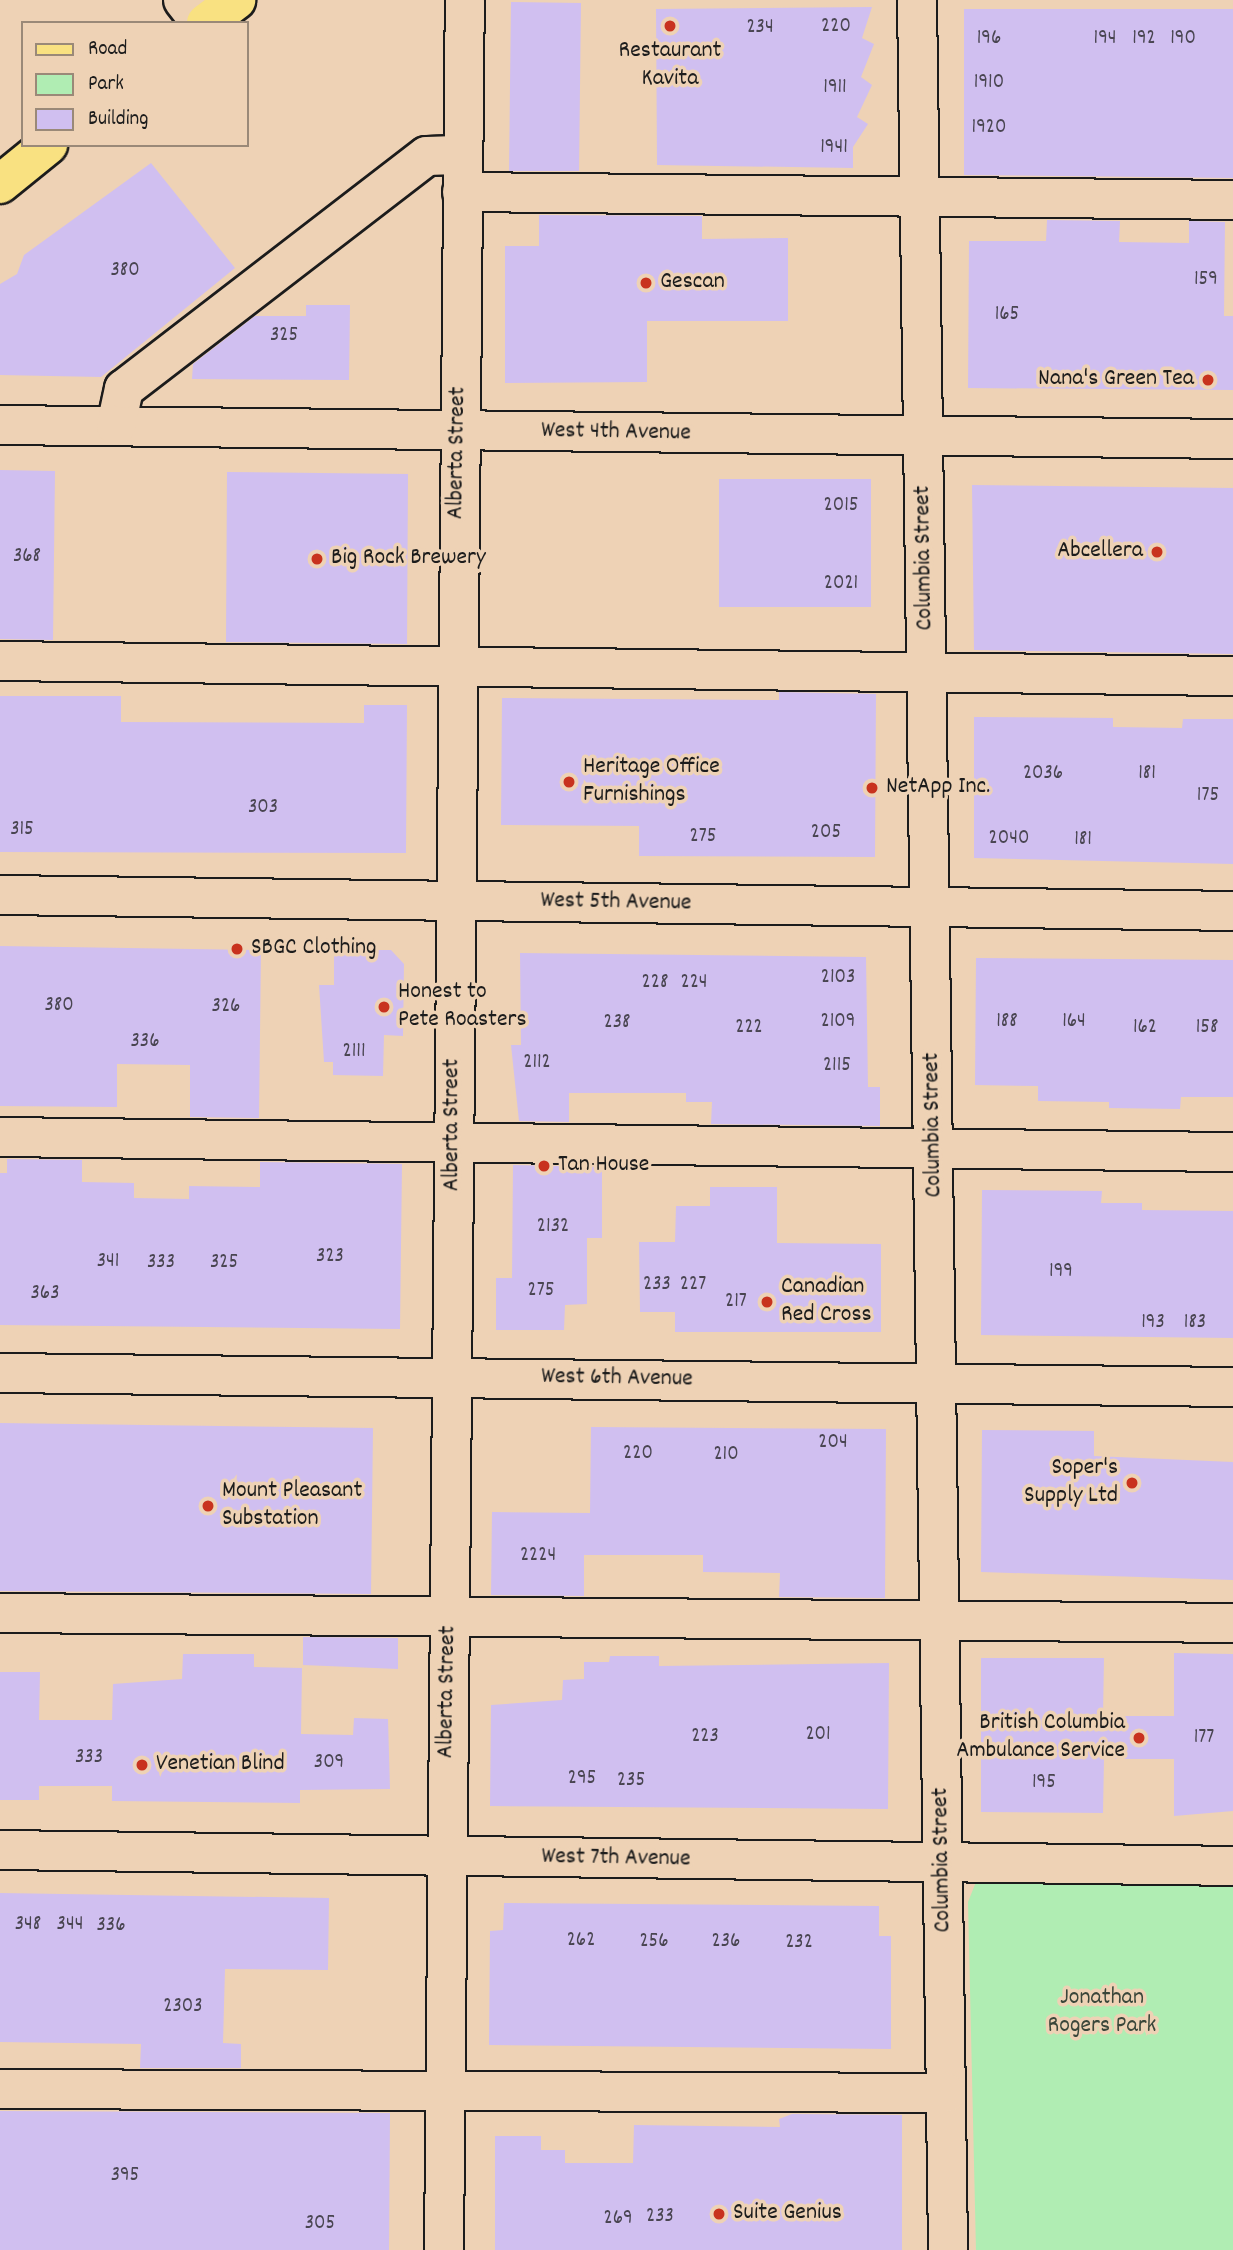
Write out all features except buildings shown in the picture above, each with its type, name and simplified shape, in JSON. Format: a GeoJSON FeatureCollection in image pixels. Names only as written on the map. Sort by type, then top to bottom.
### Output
{"type":"FeatureCollection","features":[{"type":"Feature","properties":{"kind":"main road"},"geometry":{"type":"LineString","coordinates":[[207,21],[236,0]]}},
{"type":"Feature","properties":{"kind":"main road"},"geometry":{"type":"LineString","coordinates":[[0,184],[46,147]]}},
{"type":"Feature","properties":{"kind":"street"},"geometry":{"type":"LineString","coordinates":[[183,0],[202,21]]}},
{"type":"Feature","properties":{"kind":"street","name":"Alberta Street"},"geometry":{"type":"LineString","coordinates":[[444,2250],[458,431],[465,0]]}},
{"type":"Feature","properties":{"kind":"street","name":"Columbia Street"},"geometry":{"type":"LineString","coordinates":[[917,0],[926,674],[932,908],[948,2250]]}},
{"type":"Feature","properties":{"kind":"street"},"geometry":{"type":"LineString","coordinates":[[116,426],[124,389],[428,156],[463,155]]}},
{"type":"Feature","properties":{"kind":"street"},"geometry":{"type":"LineString","coordinates":[[462,192],[1233,200]]}},
{"type":"Feature","properties":{"kind":"street","name":"West 4th Avenue"},"geometry":{"type":"LineString","coordinates":[[0,425],[1233,439]]}},
{"type":"Feature","properties":{"kind":"street"},"geometry":{"type":"LineString","coordinates":[[0,661],[1233,676]]}},
{"type":"Feature","properties":{"kind":"street","name":"West 5th Avenue"},"geometry":{"type":"LineString","coordinates":[[0,895],[1233,911]]}},
{"type":"Feature","properties":{"kind":"street"},"geometry":{"type":"LineString","coordinates":[[0,1137],[1233,1152]]}},
{"type":"Feature","properties":{"kind":"street","name":"West 6th Avenue"},"geometry":{"type":"LineString","coordinates":[[0,1373],[1233,1387]]}},
{"type":"Feature","properties":{"kind":"street"},"geometry":{"type":"LineString","coordinates":[[0,1613],[940,1618],[1233,1623]]}},
{"type":"Feature","properties":{"kind":"street","name":"West 7th Avenue"},"geometry":{"type":"LineString","coordinates":[[0,1850],[1233,1866]]}},
{"type":"Feature","properties":{"kind":"street"},"geometry":{"type":"LineString","coordinates":[[0,2089],[445,2088],[946,2093]]}},
{"type":"Feature","properties":{"kind":"green space","name":"Jonathan Rogers Park"},"geometry":{"type":"Polygon","coordinates":[[[987,1877],[1233,1880],[1233,2250],[976,2250],[968,1902],[976,1882],[987,1877]]]}},
{"type":"Feature","properties":{"kind":"place","name":"Restaurant Kavita"},"geometry":{"type":"Point","coordinates":[670,26]}},
{"type":"Feature","properties":{"kind":"place","name":"Gescan"},"geometry":{"type":"Point","coordinates":[646,283]}},
{"type":"Feature","properties":{"kind":"place","name":"Nana's Green Tea"},"geometry":{"type":"Point","coordinates":[1208,380]}},
{"type":"Feature","properties":{"kind":"place","name":"Abcellera"},"geometry":{"type":"Point","coordinates":[1157,552]}},
{"type":"Feature","properties":{"kind":"place","name":"Big Rock Brewery"},"geometry":{"type":"Point","coordinates":[317,559]}},
{"type":"Feature","properties":{"kind":"place","name":"Heritage Office Furnishings"},"geometry":{"type":"Point","coordinates":[569,782]}},
{"type":"Feature","properties":{"kind":"place","name":"NetApp Inc."},"geometry":{"type":"Point","coordinates":[872,788]}},
{"type":"Feature","properties":{"kind":"place","name":"SBGC Clothing"},"geometry":{"type":"Point","coordinates":[237,949]}},
{"type":"Feature","properties":{"kind":"place","name":"Honest to Pete Roasters"},"geometry":{"type":"Point","coordinates":[384,1007]}},
{"type":"Feature","properties":{"kind":"place","name":"Tan House"},"geometry":{"type":"Point","coordinates":[544,1166]}},
{"type":"Feature","properties":{"kind":"place","name":"Canadian Red Cross"},"geometry":{"type":"Point","coordinates":[767,1302]}},
{"type":"Feature","properties":{"kind":"place","name":"Soper's Supply Ltd"},"geometry":{"type":"Point","coordinates":[1132,1483]}},
{"type":"Feature","properties":{"kind":"place","name":"Mount Pleasant Substation"},"geometry":{"type":"Point","coordinates":[208,1506]}},
{"type":"Feature","properties":{"kind":"place","name":"British Columbia Ambulance Service"},"geometry":{"type":"Point","coordinates":[1139,1738]}},
{"type":"Feature","properties":{"kind":"place","name":"Venetian Blind"},"geometry":{"type":"Point","coordinates":[142,1765]}},
{"type":"Feature","properties":{"kind":"place","name":"Suite Genius"},"geometry":{"type":"Point","coordinates":[719,2214]}}]}
